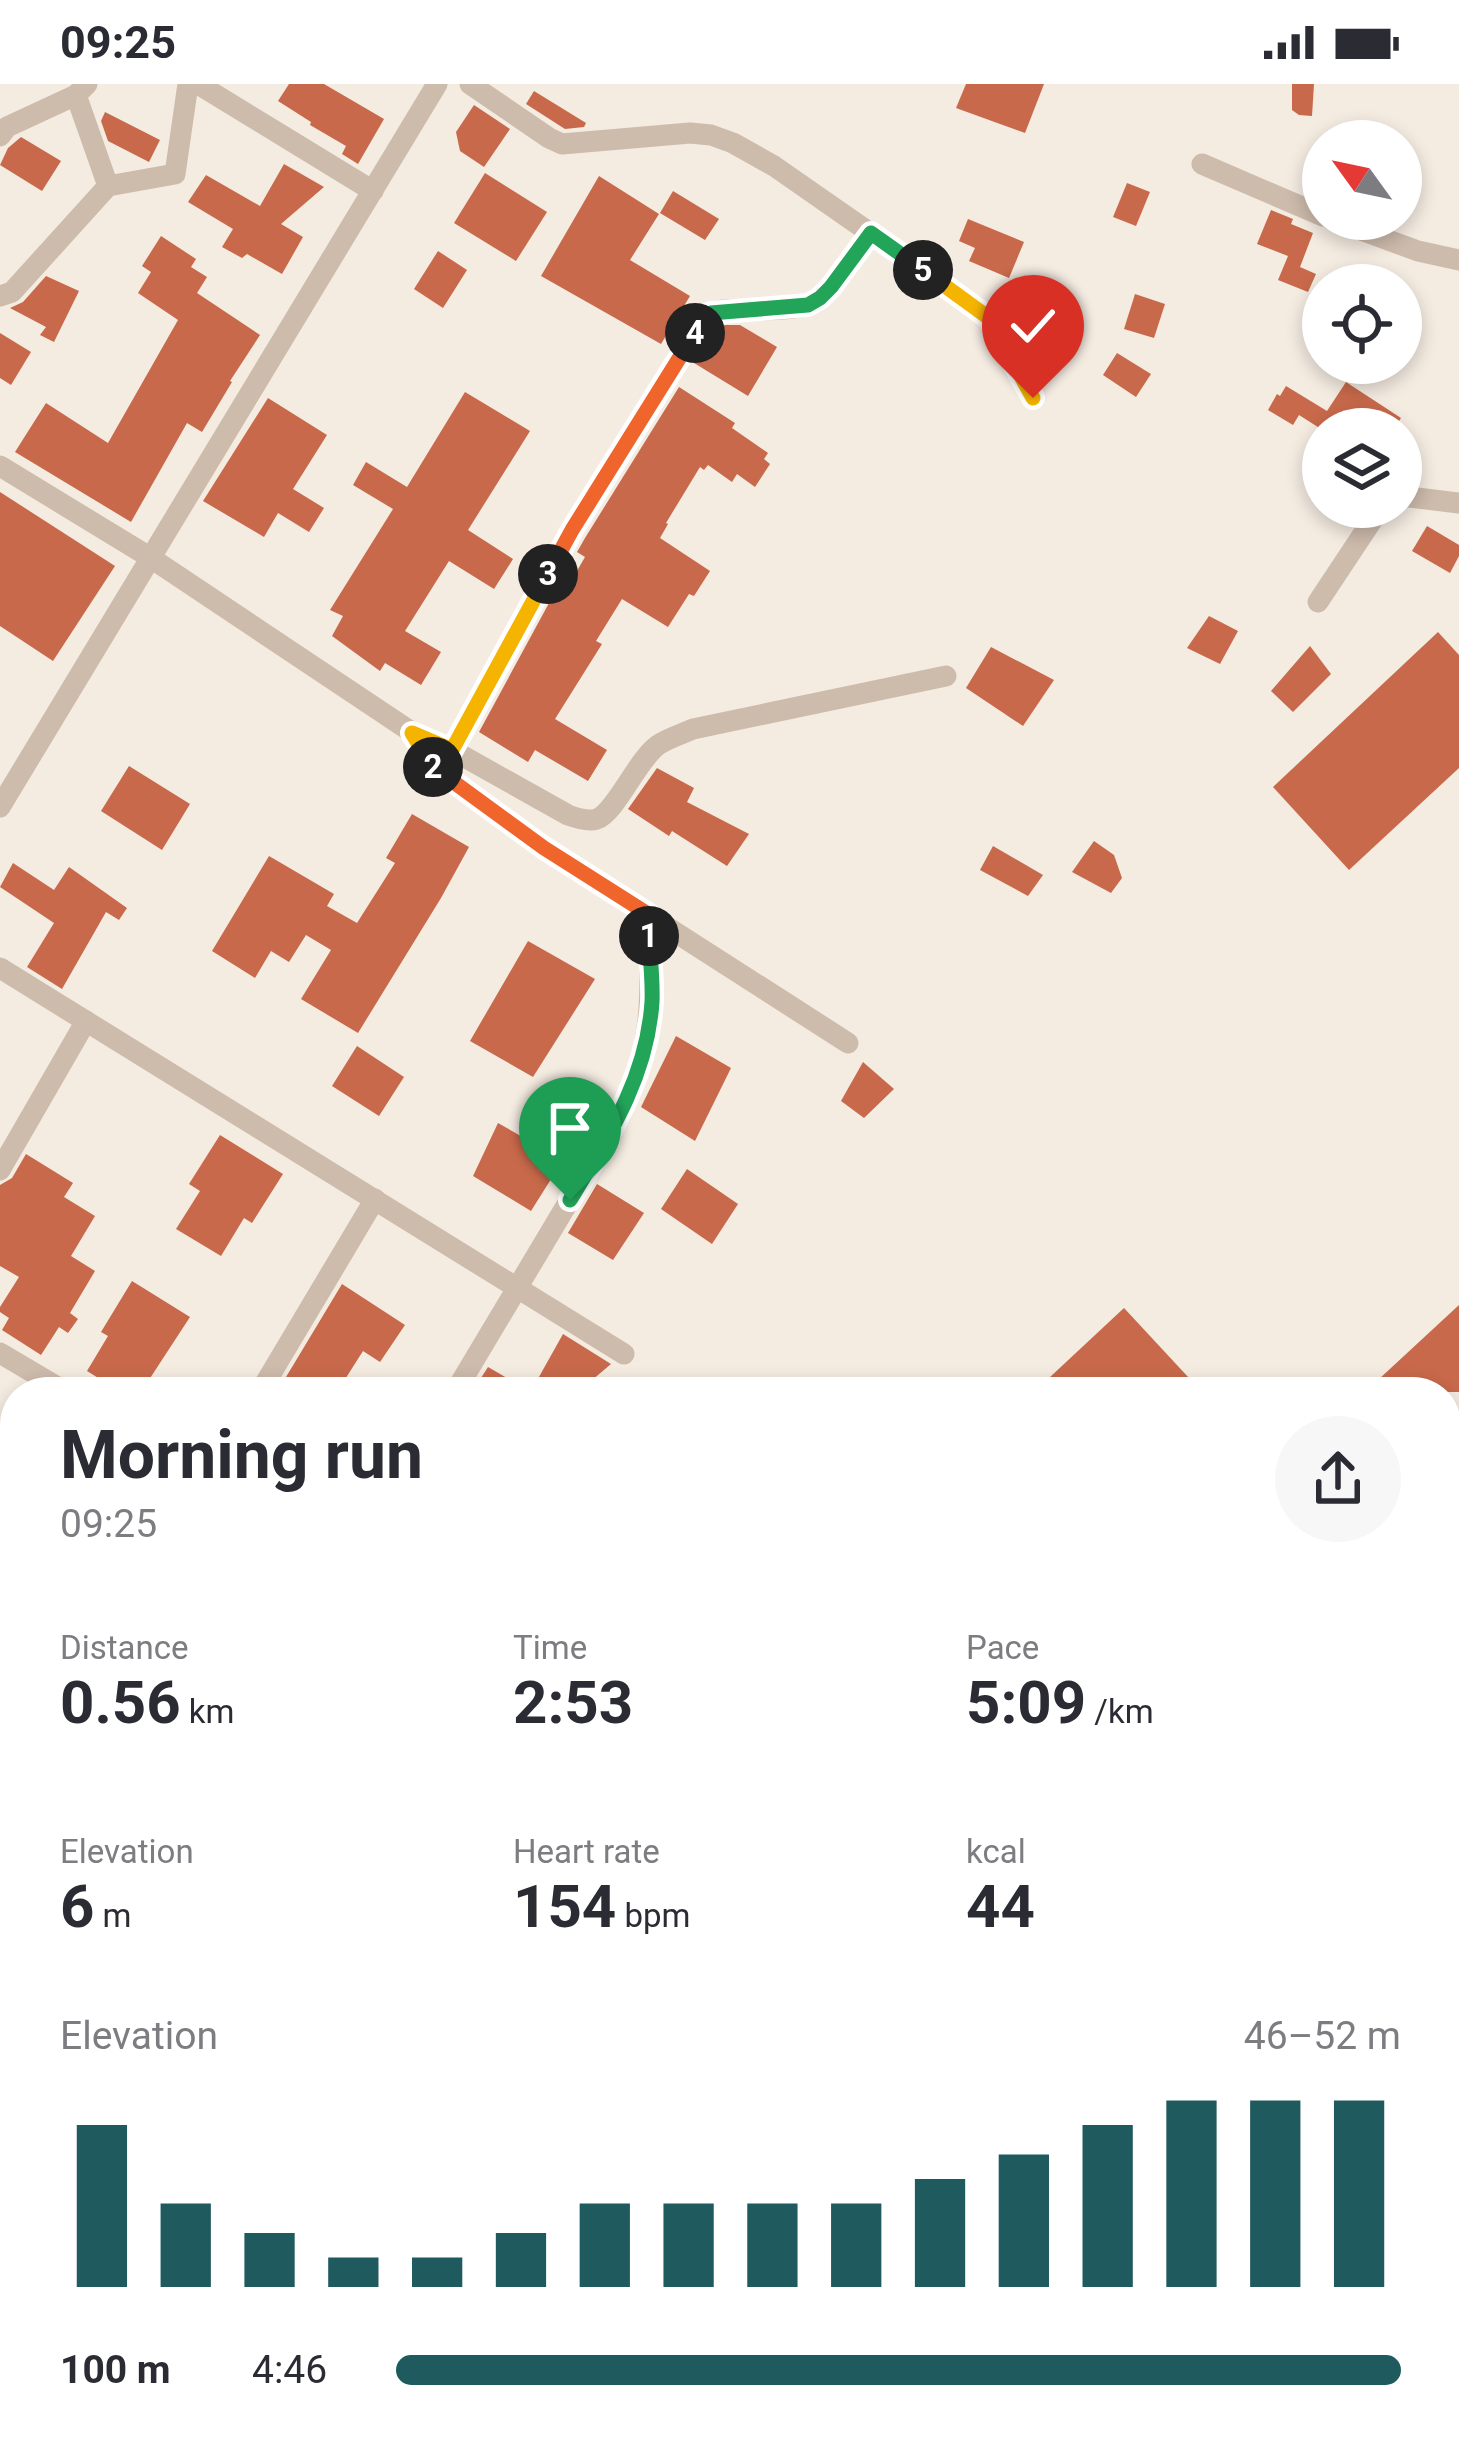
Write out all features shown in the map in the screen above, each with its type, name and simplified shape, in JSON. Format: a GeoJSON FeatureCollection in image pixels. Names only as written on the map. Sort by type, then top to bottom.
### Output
{"type":"FeatureCollection","features":[{"type":"Feature","properties":{"kind":"street"},"geometry":{"type":"LineString","coordinates":[[0,296],[12,292],[108,186],[175,174],[188,84]]}},
{"type":"Feature","properties":{"kind":"street"},"geometry":{"type":"LineString","coordinates":[[198,84],[373,191]]}},
{"type":"Feature","properties":{"kind":"street"},"geometry":{"type":"LineString","coordinates":[[0,807],[437,84]]}},
{"type":"Feature","properties":{"kind":"street"},"geometry":{"type":"LineString","coordinates":[[470,84],[562,143],[690,133],[733,143],[774,166],[989,318],[1033,398]]}},
{"type":"Feature","properties":{"kind":"street"},"geometry":{"type":"LineString","coordinates":[[0,136],[7,127],[81,89],[108,186]]}},
{"type":"Feature","properties":{"kind":"street"},"geometry":{"type":"LineString","coordinates":[[1202,164],[1302,206]]}},
{"type":"Feature","properties":{"kind":"street"},"geometry":{"type":"LineString","coordinates":[[452,750],[572,530],[703,320],[723,310],[808,305],[831,287],[871,233]]}},
{"type":"Feature","properties":{"kind":"street"},"geometry":{"type":"LineString","coordinates":[[1390,240],[1459,260]]}},
{"type":"Feature","properties":{"kind":"street"},"geometry":{"type":"LineString","coordinates":[[0,466],[152,558],[412,733],[584,819],[597,819],[608,810],[659,744],[693,729],[946,676]]}},
{"type":"Feature","properties":{"kind":"street"},"geometry":{"type":"LineString","coordinates":[[1422,498],[1459,502]]}},
{"type":"Feature","properties":{"kind":"street"},"geometry":{"type":"LineString","coordinates":[[1318,602],[1367,528]]}},
{"type":"Feature","properties":{"kind":"street"},"geometry":{"type":"LineString","coordinates":[[412,733],[423,755],[451,782],[544,848],[848,1043]]}},
{"type":"Feature","properties":{"kind":"street"},"geometry":{"type":"LineString","coordinates":[[464,1377],[636,1082],[652,1000],[648,914]]}},
{"type":"Feature","properties":{"kind":"street"},"geometry":{"type":"LineString","coordinates":[[0,968],[625,1354]]}},
{"type":"Feature","properties":{"kind":"street"},"geometry":{"type":"LineString","coordinates":[[0,1170],[86,1021]]}},
{"type":"Feature","properties":{"kind":"street"},"geometry":{"type":"LineString","coordinates":[[269,1377],[375,1199]]}},
{"type":"Feature","properties":{"kind":"street"},"geometry":{"type":"LineString","coordinates":[[0,1353],[41,1377]]}},
{"type":"Feature","properties":{"kind":"building"},"geometry":{"type":"Polygon","coordinates":[[[289,84],[324,84],[384,119],[358,164],[342,154],[346,146],[278,101],[289,84]]]}},
{"type":"Feature","properties":{"kind":"building"},"geometry":{"type":"Polygon","coordinates":[[[966,84],[1044,84],[1025,133],[956,108],[966,84]]]}},
{"type":"Feature","properties":{"kind":"building"},"geometry":{"type":"Polygon","coordinates":[[[1292,84],[1314,84],[1312,116],[1292,110],[1292,84]]]}},
{"type":"Feature","properties":{"kind":"building"},"geometry":{"type":"Polygon","coordinates":[[[534,91],[586,123],[584,127],[565,129],[526,104],[534,91]]]}},
{"type":"Feature","properties":{"kind":"building"},"geometry":{"type":"Polygon","coordinates":[[[474,105],[510,129],[484,167],[460,151],[456,132],[474,105]]]}},
{"type":"Feature","properties":{"kind":"building"},"geometry":{"type":"Polygon","coordinates":[[[105,112],[160,140],[149,162],[108,141],[101,121],[105,112]]]}},
{"type":"Feature","properties":{"kind":"building"},"geometry":{"type":"Polygon","coordinates":[[[21,137],[61,161],[42,191],[0,165],[8,148],[21,137]]]}},
{"type":"Feature","properties":{"kind":"building"},"geometry":{"type":"Polygon","coordinates":[[[284,164],[324,187],[281,224],[303,237],[282,274],[247,254],[242,258],[222,247],[233,229],[188,202],[206,175],[260,206],[284,164]]]}},
{"type":"Feature","properties":{"kind":"building"},"geometry":{"type":"Polygon","coordinates":[[[485,173],[547,212],[516,261],[454,223],[485,173]]]}},
{"type":"Feature","properties":{"kind":"building"},"geometry":{"type":"Polygon","coordinates":[[[599,176],[659,214],[630,260],[690,296],[661,344],[541,276],[599,176]]]}},
{"type":"Feature","properties":{"kind":"building"},"geometry":{"type":"Polygon","coordinates":[[[1127,183],[1150,192],[1136,226],[1113,217],[1127,183]]]}},
{"type":"Feature","properties":{"kind":"building"},"geometry":{"type":"Polygon","coordinates":[[[673,191],[719,219],[705,240],[660,213],[673,191]]]}},
{"type":"Feature","properties":{"kind":"building"},"geometry":{"type":"Polygon","coordinates":[[[1271,210],[1293,219],[1291,224],[1302,228],[1302,240],[1310,240],[1300,267],[1302,290],[1278,280],[1288,256],[1257,244],[1271,210]]]}},
{"type":"Feature","properties":{"kind":"building"},"geometry":{"type":"Polygon","coordinates":[[[968,219],[1024,242],[1009,278],[969,261],[975,248],[959,241],[968,219]]]}},
{"type":"Feature","properties":{"kind":"building"},"geometry":{"type":"Polygon","coordinates":[[[161,236],[196,259],[191,267],[207,277],[197,293],[260,335],[202,432],[187,423],[131,522],[15,452],[46,403],[108,443],[178,320],[138,293],[151,272],[142,266],[161,236]]]}},
{"type":"Feature","properties":{"kind":"building"},"geometry":{"type":"Polygon","coordinates":[[[438,251],[467,270],[443,308],[414,289],[438,251]]]}},
{"type":"Feature","properties":{"kind":"building"},"geometry":{"type":"Polygon","coordinates":[[[46,276],[79,291],[54,342],[40,335],[46,327],[10,308],[23,302],[46,276]]]}},
{"type":"Feature","properties":{"kind":"building"},"geometry":{"type":"Polygon","coordinates":[[[1135,294],[1165,304],[1154,338],[1124,329],[1135,294]]]}},
{"type":"Feature","properties":{"kind":"building"},"geometry":{"type":"Polygon","coordinates":[[[740,325],[777,347],[748,396],[694,363],[715,330],[740,325]]]}},
{"type":"Feature","properties":{"kind":"building"},"geometry":{"type":"Polygon","coordinates":[[[0,333],[31,352],[11,385],[0,378],[0,333]]]}},
{"type":"Feature","properties":{"kind":"building"},"geometry":{"type":"Polygon","coordinates":[[[1117,353],[1151,374],[1136,397],[1103,375],[1117,353]]]}},
{"type":"Feature","properties":{"kind":"building"},"geometry":{"type":"Polygon","coordinates":[[[1349,384],[1386,408],[1329,408],[1349,384]]]}},
{"type":"Feature","properties":{"kind":"building"},"geometry":{"type":"Polygon","coordinates":[[[1286,386],[1322,408],[1302,408],[1302,417],[1293,425],[1268,410],[1286,386]]]}},
{"type":"Feature","properties":{"kind":"building"},"geometry":{"type":"Polygon","coordinates":[[[679,387],[735,423],[732,428],[768,453],[764,459],[770,464],[755,487],[737,474],[732,482],[708,465],[704,470],[700,467],[660,538],[710,571],[668,627],[622,599],[596,641],[602,644],[555,719],[607,750],[588,781],[535,750],[528,762],[479,732],[555,592],[562,597],[585,557],[577,552],[585,538],[679,387]]]}},
{"type":"Feature","properties":{"kind":"building"},"geometry":{"type":"Polygon","coordinates":[[[465,392],[530,431],[468,530],[513,559],[494,589],[449,561],[405,631],[441,652],[421,685],[385,663],[380,671],[332,636],[343,616],[330,610],[393,509],[353,485],[366,462],[407,487],[465,392]]]}},
{"type":"Feature","properties":{"kind":"building"},"geometry":{"type":"Polygon","coordinates":[[[268,398],[327,435],[293,489],[324,508],[309,532],[278,513],[264,537],[203,501],[268,398]]]}},
{"type":"Feature","properties":{"kind":"building"},"geometry":{"type":"Polygon","coordinates":[[[0,492],[115,566],[53,661],[0,626],[0,492]]]}},
{"type":"Feature","properties":{"kind":"building"},"geometry":{"type":"Polygon","coordinates":[[[1427,526],[1459,545],[1450,573],[1412,551],[1427,526]]]}},
{"type":"Feature","properties":{"kind":"building"},"geometry":{"type":"Polygon","coordinates":[[[1209,616],[1238,631],[1220,664],[1187,648],[1209,616]]]}},
{"type":"Feature","properties":{"kind":"building"},"geometry":{"type":"Polygon","coordinates":[[[1438,632],[1459,655],[1459,768],[1349,870],[1273,787],[1438,632]]]}},
{"type":"Feature","properties":{"kind":"building"},"geometry":{"type":"Polygon","coordinates":[[[1310,646],[1331,674],[1293,712],[1271,691],[1310,646]]]}},
{"type":"Feature","properties":{"kind":"building"},"geometry":{"type":"Polygon","coordinates":[[[991,647],[1054,680],[1023,726],[966,688],[991,647]]]}},
{"type":"Feature","properties":{"kind":"building"},"geometry":{"type":"Polygon","coordinates":[[[129,766],[190,804],[162,850],[101,811],[129,766]]]}},
{"type":"Feature","properties":{"kind":"building"},"geometry":{"type":"Polygon","coordinates":[[[657,768],[694,788],[687,802],[749,834],[727,866],[628,809],[657,768]]]}},
{"type":"Feature","properties":{"kind":"building"},"geometry":{"type":"Polygon","coordinates":[[[412,814],[469,847],[358,1033],[301,999],[331,950],[306,935],[289,962],[271,951],[255,978],[212,951],[269,856],[334,894],[327,906],[357,923],[395,863],[386,858],[412,814]]]}},
{"type":"Feature","properties":{"kind":"building"},"geometry":{"type":"Polygon","coordinates":[[[1094,841],[1114,855],[1122,878],[1111,893],[1072,872],[1094,841]]]}},
{"type":"Feature","properties":{"kind":"building"},"geometry":{"type":"Polygon","coordinates":[[[993,846],[1043,875],[1028,896],[980,870],[993,846]]]}},
{"type":"Feature","properties":{"kind":"building"},"geometry":{"type":"Polygon","coordinates":[[[13,863],[54,890],[69,867],[127,908],[119,920],[106,912],[62,989],[27,967],[54,923],[0,887],[13,863]]]}},
{"type":"Feature","properties":{"kind":"building"},"geometry":{"type":"Polygon","coordinates":[[[528,941],[595,979],[533,1077],[470,1041],[528,941]]]}},
{"type":"Feature","properties":{"kind":"building"},"geometry":{"type":"Polygon","coordinates":[[[676,1036],[731,1068],[695,1141],[641,1107],[676,1036]]]}},
{"type":"Feature","properties":{"kind":"building"},"geometry":{"type":"Polygon","coordinates":[[[357,1046],[404,1077],[379,1116],[332,1086],[357,1046]]]}},
{"type":"Feature","properties":{"kind":"building"},"geometry":{"type":"Polygon","coordinates":[[[863,1062],[894,1089],[864,1118],[841,1101],[863,1062]]]}},
{"type":"Feature","properties":{"kind":"building"},"geometry":{"type":"Polygon","coordinates":[[[498,1123],[563,1160],[531,1211],[473,1176],[498,1123]]]}},
{"type":"Feature","properties":{"kind":"building"},"geometry":{"type":"Polygon","coordinates":[[[220,1135],[283,1174],[252,1223],[244,1218],[221,1256],[176,1229],[200,1191],[189,1184],[220,1135]]]}},
{"type":"Feature","properties":{"kind":"building"},"geometry":{"type":"Polygon","coordinates":[[[26,1154],[73,1183],[64,1197],[95,1216],[71,1256],[95,1271],[70,1313],[78,1319],[68,1333],[59,1327],[41,1355],[2,1330],[9,1318],[0,1312],[19,1277],[0,1266],[0,1185],[12,1178],[26,1154]]]}},
{"type":"Feature","properties":{"kind":"building"},"geometry":{"type":"Polygon","coordinates":[[[687,1169],[738,1204],[712,1244],[661,1209],[687,1169]]]}},
{"type":"Feature","properties":{"kind":"building"},"geometry":{"type":"Polygon","coordinates":[[[597,1184],[644,1213],[613,1260],[568,1233],[597,1184]]]}},
{"type":"Feature","properties":{"kind":"building"},"geometry":{"type":"Polygon","coordinates":[[[132,1281],[190,1317],[151,1377],[97,1377],[87,1371],[108,1336],[101,1332],[132,1281]]]}},
{"type":"Feature","properties":{"kind":"building"},"geometry":{"type":"Polygon","coordinates":[[[342,1284],[405,1325],[380,1362],[363,1351],[347,1377],[286,1377],[342,1284]]]}},
{"type":"Feature","properties":{"kind":"building"},"geometry":{"type":"Polygon","coordinates":[[[1459,1305],[1459,1377],[1381,1377],[1459,1305]]]}},
{"type":"Feature","properties":{"kind":"building"},"geometry":{"type":"Polygon","coordinates":[[[1124,1308],[1188,1377],[1050,1377],[1124,1308]]]}},
{"type":"Feature","properties":{"kind":"building"},"geometry":{"type":"Polygon","coordinates":[[[563,1334],[611,1364],[596,1377],[539,1377],[563,1334]]]}},
{"type":"Feature","properties":{"kind":"building"},"geometry":{"type":"Polygon","coordinates":[[[488,1367],[505,1377],[482,1377],[488,1367]]]}},
{"type":"Feature","properties":{"kind":"route"},"geometry":{"type":"LineString","coordinates":[[570,1200],[621,1114],[647,1042],[652,1000],[648,914],[451,782],[423,755],[412,733],[452,750],[572,530],[711,313],[808,305],[831,287],[871,233],[989,318],[1033,398]]}}]}
